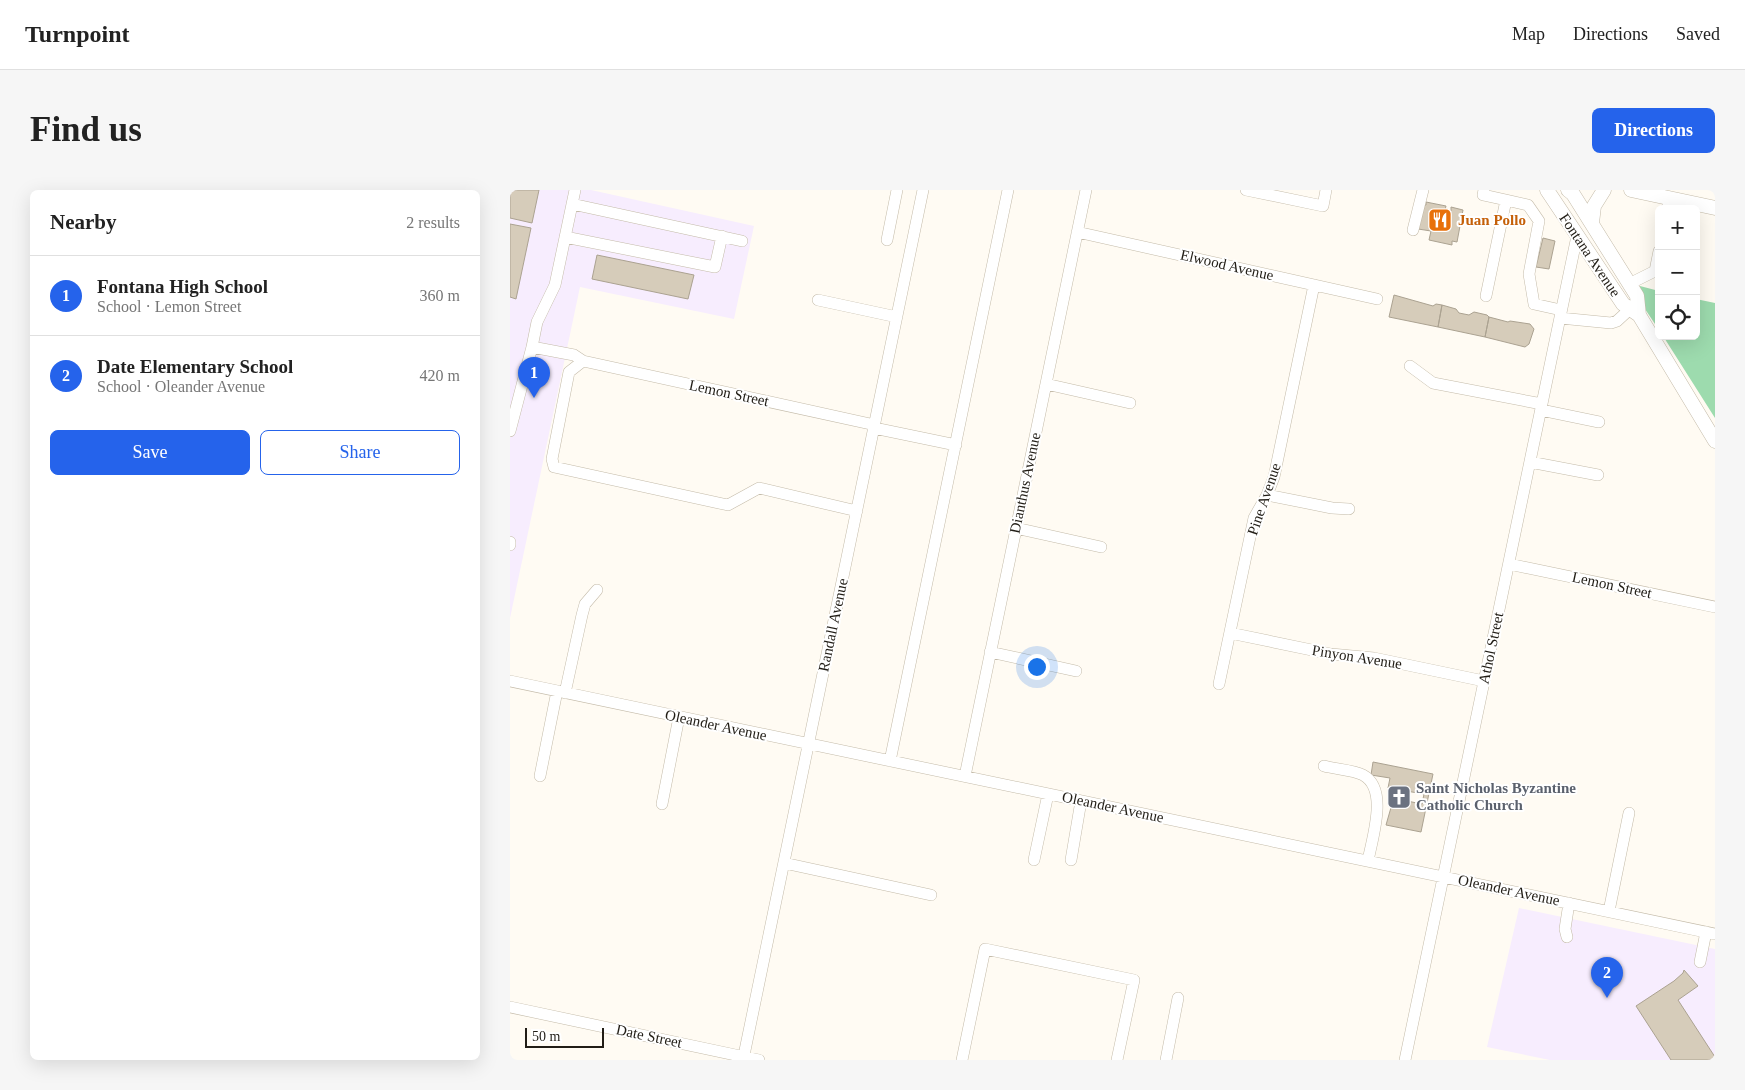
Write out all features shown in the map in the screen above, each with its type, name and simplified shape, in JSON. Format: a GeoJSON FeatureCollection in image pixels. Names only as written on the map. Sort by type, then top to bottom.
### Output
{"type":"FeatureCollection","features":[{"type":"Feature","properties":{"kind":"main road","name":"Fontana Avenue"},"geometry":{"type":"LineString","coordinates":[[1547,190],[1623,304],[1634,312],[1715,441]]}},
{"type":"Feature","properties":{"kind":"main road","name":"Fontana Avenue"},"geometry":{"type":"LineString","coordinates":[[1568,190],[1573,194],[1592,223],[1637,296],[1634,312]]}},
{"type":"Feature","properties":{"kind":"main road"},"geometry":{"type":"LineString","coordinates":[[1592,223],[1594,206],[1604,190]]}},
{"type":"Feature","properties":{"kind":"main road"},"geometry":{"type":"LineString","coordinates":[[1631,190],[1715,208]]}},
{"type":"Feature","properties":{"kind":"street"},"geometry":{"type":"LineString","coordinates":[[510,431],[537,322],[556,285],[575,190]]}},
{"type":"Feature","properties":{"kind":"street"},"geometry":{"type":"LineString","coordinates":[[887,240],[897,190]]}},
{"type":"Feature","properties":{"kind":"street","name":"Randall Avenue"},"geometry":{"type":"LineString","coordinates":[[743,1058],[923,190]]}},
{"type":"Feature","properties":{"kind":"street"},"geometry":{"type":"LineString","coordinates":[[890,761],[1008,190]]}},
{"type":"Feature","properties":{"kind":"street","name":"Dianthus Avenue"},"geometry":{"type":"LineString","coordinates":[[965,776],[1086,190]]}},
{"type":"Feature","properties":{"kind":"street"},"geometry":{"type":"LineString","coordinates":[[1246,190],[1323,206],[1326,190]]}},
{"type":"Feature","properties":{"kind":"street"},"geometry":{"type":"LineString","coordinates":[[1413,230],[1423,190]]}},
{"type":"Feature","properties":{"kind":"street"},"geometry":{"type":"LineString","coordinates":[[1484,190],[1483,195],[1528,205],[1540,221],[1529,274],[1534,304],[1561,314],[1611,323],[1634,312]]}},
{"type":"Feature","properties":{"kind":"street"},"geometry":{"type":"LineString","coordinates":[[1486,296],[1506,200]]}},
{"type":"Feature","properties":{"kind":"street"},"geometry":{"type":"LineString","coordinates":[[572,204],[742,241]]}},
{"type":"Feature","properties":{"kind":"street","name":"Elwood Avenue"},"geometry":{"type":"LineString","coordinates":[[1077,232],[1377,299]]}},
{"type":"Feature","properties":{"kind":"street"},"geometry":{"type":"LineString","coordinates":[[565,237],[715,267],[722,236]]}},
{"type":"Feature","properties":{"kind":"street","name":"Athol Street"},"geometry":{"type":"LineString","coordinates":[[1405,1060],[1577,236]]}},
{"type":"Feature","properties":{"kind":"street"},"geometry":{"type":"LineString","coordinates":[[1629,284],[1655,273]]}},
{"type":"Feature","properties":{"kind":"street","name":"Pine Avenue"},"geometry":{"type":"LineString","coordinates":[[1219,684],[1254,518],[1267,495],[1274,477],[1314,285]]}},
{"type":"Feature","properties":{"kind":"street"},"geometry":{"type":"LineString","coordinates":[[818,300],[897,317]]}},
{"type":"Feature","properties":{"kind":"street","name":"Lemon Street"},"geometry":{"type":"LineString","coordinates":[[532,347],[574,355],[583,361],[956,445]]}},
{"type":"Feature","properties":{"kind":"street"},"geometry":{"type":"LineString","coordinates":[[583,361],[569,372],[552,459],[554,467],[728,505],[759,488],[857,510]]}},
{"type":"Feature","properties":{"kind":"street"},"geometry":{"type":"LineString","coordinates":[[1410,366],[1433,383],[1599,422]]}},
{"type":"Feature","properties":{"kind":"street"},"geometry":{"type":"LineString","coordinates":[[1046,384],[1130,403]]}},
{"type":"Feature","properties":{"kind":"street"},"geometry":{"type":"LineString","coordinates":[[1530,462],[1598,475]]}},
{"type":"Feature","properties":{"kind":"street"},"geometry":{"type":"LineString","coordinates":[[1267,495],[1349,510]]}},
{"type":"Feature","properties":{"kind":"street"},"geometry":{"type":"LineString","coordinates":[[1016,528],[1101,547]]}},
{"type":"Feature","properties":{"kind":"street","name":"Lemon Street"},"geometry":{"type":"LineString","coordinates":[[1508,564],[1715,607]]}},
{"type":"Feature","properties":{"kind":"street"},"geometry":{"type":"LineString","coordinates":[[540,776],[585,604],[597,590]]}},
{"type":"Feature","properties":{"kind":"street","name":"Pinyon Avenue"},"geometry":{"type":"LineString","coordinates":[[1230,633],[1331,654],[1374,658],[1484,681]]}},
{"type":"Feature","properties":{"kind":"street"},"geometry":{"type":"LineString","coordinates":[[990,652],[1076,671]]}},
{"type":"Feature","properties":{"kind":"street","name":"Oleander Avenue"},"geometry":{"type":"LineString","coordinates":[[510,682],[1710,933]]}},
{"type":"Feature","properties":{"kind":"street"},"geometry":{"type":"LineString","coordinates":[[662,804],[679,717]]}},
{"type":"Feature","properties":{"kind":"street"},"geometry":{"type":"LineString","coordinates":[[1324,766],[1363,775],[1370,781],[1377,793],[1378,806],[1368,861]]}},
{"type":"Feature","properties":{"kind":"street"},"geometry":{"type":"LineString","coordinates":[[1034,860],[1048,794]]}},
{"type":"Feature","properties":{"kind":"street"},"geometry":{"type":"LineString","coordinates":[[1071,860],[1082,801]]}},
{"type":"Feature","properties":{"kind":"street"},"geometry":{"type":"LineString","coordinates":[[1609,911],[1629,813]]}},
{"type":"Feature","properties":{"kind":"street"},"geometry":{"type":"LineString","coordinates":[[784,863],[931,895]]}},
{"type":"Feature","properties":{"kind":"street"},"geometry":{"type":"LineString","coordinates":[[1567,937],[1569,903]]}},
{"type":"Feature","properties":{"kind":"street"},"geometry":{"type":"LineString","coordinates":[[1700,962],[1710,933]]}},
{"type":"Feature","properties":{"kind":"street"},"geometry":{"type":"LineString","coordinates":[[962,1060],[985,949],[1134,980],[1117,1060]]}},
{"type":"Feature","properties":{"kind":"street"},"geometry":{"type":"LineString","coordinates":[[1166,1060],[1178,998]]}},
{"type":"Feature","properties":{"kind":"street","name":"Date Street"},"geometry":{"type":"LineString","coordinates":[[510,1007],[759,1060]]}},
{"type":"Feature","properties":{"kind":"shaded area"},"geometry":{"type":"Polygon","coordinates":[[[510,190],[591,190],[754,226],[734,319],[580,287],[510,618],[510,190]]]}},
{"type":"Feature","properties":{"kind":"shaded area"},"geometry":{"type":"Polygon","coordinates":[[[1519,908],[1715,949],[1715,1060],[1550,1060],[1487,1047],[1519,908]]]}},
{"type":"Feature","properties":{"kind":"green space"},"geometry":{"type":"Polygon","coordinates":[[[1640,286],[1655,290],[1655,324],[1641,303],[1640,286]]]}},
{"type":"Feature","properties":{"kind":"green space"},"geometry":{"type":"Polygon","coordinates":[[[1700,300],[1715,303],[1715,418],[1666,340],[1700,340],[1700,300]]]}},
{"type":"Feature","properties":{"kind":"building"},"geometry":{"type":"Polygon","coordinates":[[[510,190],[539,190],[532,223],[510,218],[510,190]]]}},
{"type":"Feature","properties":{"kind":"building","name":"Juan Pollo"},"geometry":{"type":"Polygon","coordinates":[[[1426,202],[1446,206],[1445,210],[1451,211],[1451,207],[1463,210],[1457,242],[1452,241],[1452,245],[1429,240],[1431,231],[1418,229],[1423,205],[1426,205],[1426,202]]]}},
{"type":"Feature","properties":{"kind":"building"},"geometry":{"type":"Polygon","coordinates":[[[510,224],[531,228],[516,299],[510,297],[510,224]]]}},
{"type":"Feature","properties":{"kind":"building"},"geometry":{"type":"Polygon","coordinates":[[[1543,238],[1555,241],[1549,269],[1536,267],[1543,238]]]}},
{"type":"Feature","properties":{"kind":"building"},"geometry":{"type":"Polygon","coordinates":[[[597,255],[694,275],[688,299],[592,279],[597,255]]]}},
{"type":"Feature","properties":{"kind":"building"},"geometry":{"type":"Polygon","coordinates":[[[1394,295],[1433,306],[1436,304],[1442,305],[1438,327],[1389,317],[1394,295]]]}},
{"type":"Feature","properties":{"kind":"building"},"geometry":{"type":"Polygon","coordinates":[[[1442,305],[1456,309],[1459,313],[1469,315],[1474,312],[1487,315],[1489,317],[1485,337],[1438,327],[1442,305]]]}},
{"type":"Feature","properties":{"kind":"building"},"geometry":{"type":"Polygon","coordinates":[[[1489,317],[1508,322],[1530,324],[1534,329],[1529,344],[1525,347],[1485,337],[1489,317]]]}},
{"type":"Feature","properties":{"kind":"building"},"geometry":{"type":"Polygon","coordinates":[[[1373,762],[1433,774],[1421,832],[1386,825],[1392,804],[1404,806],[1407,801],[1422,804],[1424,794],[1388,788],[1390,778],[1371,775],[1373,762]]]}},
{"type":"Feature","properties":{"kind":"building"},"geometry":{"type":"Polygon","coordinates":[[[1684,970],[1698,986],[1678,1000],[1715,1057],[1715,1060],[1671,1060],[1636,1006],[1674,981],[1684,970]]]}},
{"type":"Feature","properties":{"kind":"place","name":"Juan Pollo"},"geometry":{"type":"Point","coordinates":[1440,220]}},
{"type":"Feature","properties":{"kind":"place","name":"Fontana High School"},"geometry":{"type":"Point","coordinates":[534,398]}},
{"type":"Feature","properties":{"kind":"place","name":"Saint Nicholas Byzantine Catholic Church"},"geometry":{"type":"Point","coordinates":[1399,797]}},
{"type":"Feature","properties":{"kind":"place","name":"Date Elementary School"},"geometry":{"type":"Point","coordinates":[1607,998]}}]}
